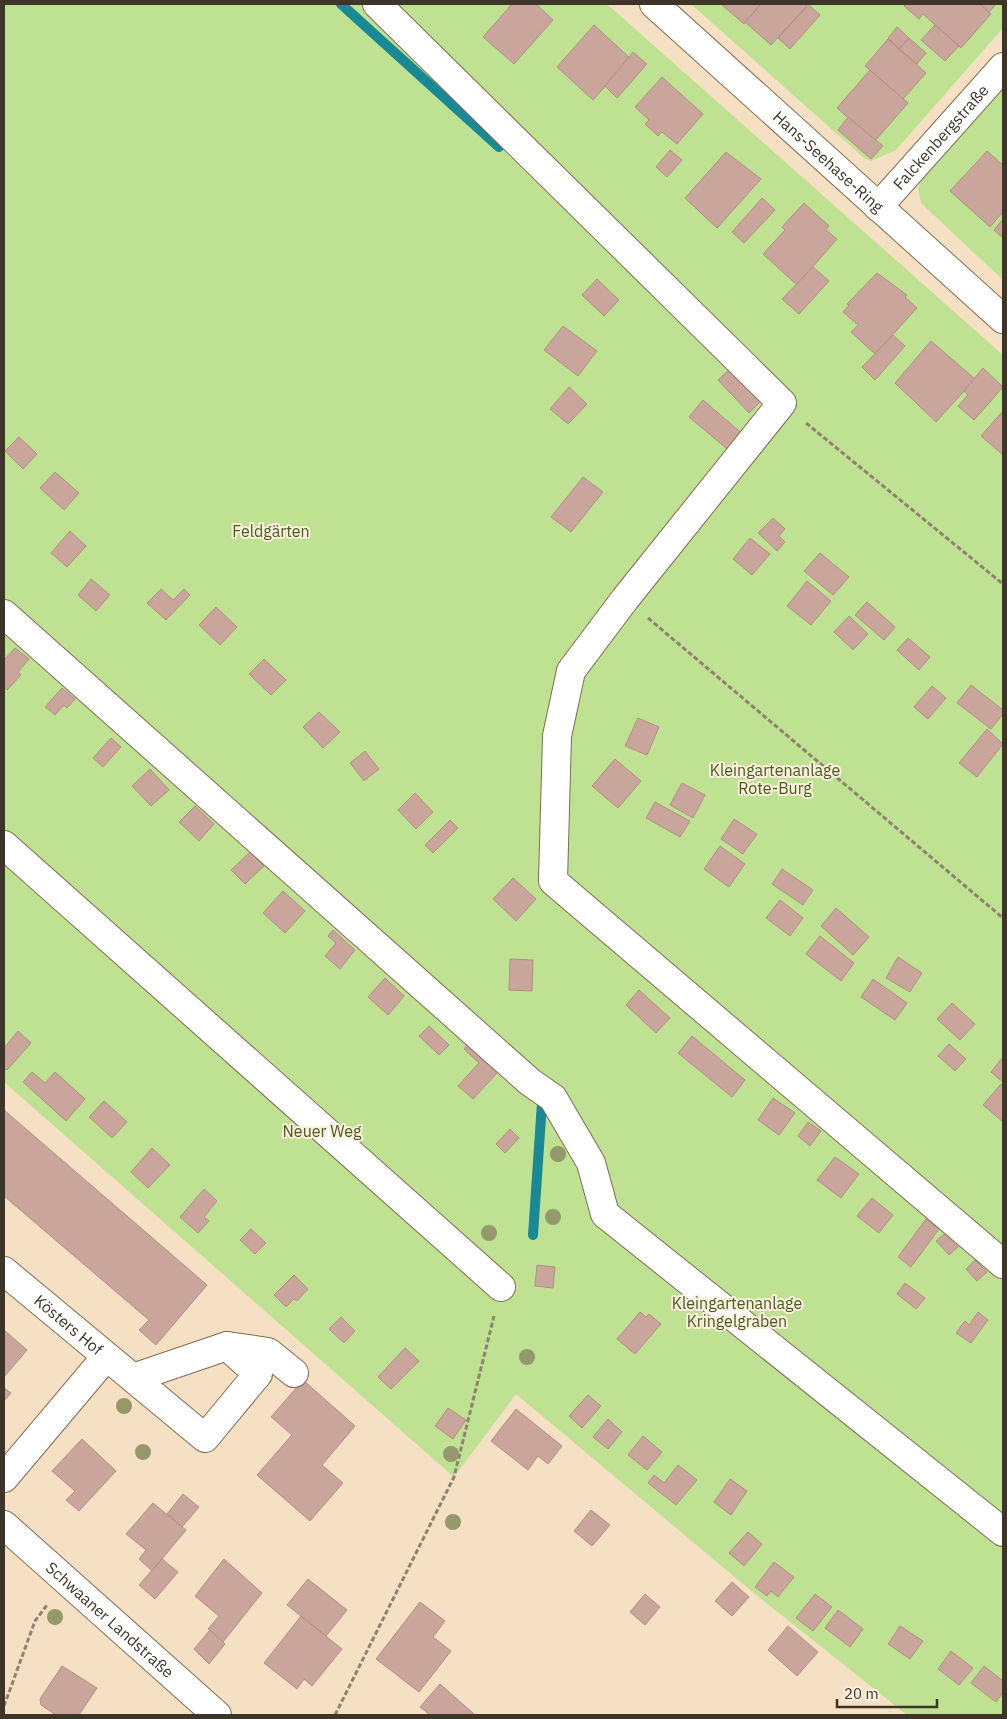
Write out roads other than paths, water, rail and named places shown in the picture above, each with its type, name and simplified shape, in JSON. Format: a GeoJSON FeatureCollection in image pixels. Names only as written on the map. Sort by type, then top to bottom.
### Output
{"type":"FeatureCollection","features":[{"type":"Feature","properties":{"kind":"street"},"geometry":{"type":"LineString","coordinates":[[377,4],[782,403],[625,599],[571,671],[557,736],[553,881],[1003,1264]]}},
{"type":"Feature","properties":{"kind":"street","name":"Hans-Seehase-Ring"},"geometry":{"type":"LineString","coordinates":[[654,4],[1003,319]]}},
{"type":"Feature","properties":{"kind":"street","name":"Falckenbergstraße"},"geometry":{"type":"LineString","coordinates":[[878,207],[1003,67]]}},
{"type":"Feature","properties":{"kind":"street"},"geometry":{"type":"LineString","coordinates":[[4,614],[530,1082],[553,1098],[591,1163],[605,1214],[1003,1532]]}},
{"type":"Feature","properties":{"kind":"street"},"geometry":{"type":"LineString","coordinates":[[4,845],[501,1287]]}},
{"type":"Feature","properties":{"kind":"street","name":"Kösters Hof"},"geometry":{"type":"LineString","coordinates":[[4,1271],[205,1438],[258,1374],[227,1346]]}},
{"type":"Feature","properties":{"kind":"street"},"geometry":{"type":"LineString","coordinates":[[133,1378],[227,1346],[268,1352],[294,1373]]}},
{"type":"Feature","properties":{"kind":"street"},"geometry":{"type":"LineString","coordinates":[[4,1478],[106,1357]]}},
{"type":"Feature","properties":{"kind":"street","name":"Schwaaner Landstraße"},"geometry":{"type":"LineString","coordinates":[[4,1525],[216,1715]]}},
{"type":"Feature","properties":{"kind":"waterway"},"geometry":{"type":"LineString","coordinates":[[341,4],[499,147]]}},
{"type":"Feature","properties":{"kind":"waterway"},"geometry":{"type":"LineString","coordinates":[[533,1235],[542,1103]]}},
{"type":"Feature","properties":{"kind":"park label","name":"Feldgärten"},"geometry":{"type":"Point","coordinates":[271,531]}},
{"type":"Feature","properties":{"kind":"park label","name":"Kleingartenanlage Rote-Burg"},"geometry":{"type":"Point","coordinates":[775,779]}},
{"type":"Feature","properties":{"kind":"park label","name":"Neuer Weg"},"geometry":{"type":"Point","coordinates":[322,1131]}},
{"type":"Feature","properties":{"kind":"park label","name":"Kleingartenanlage Kringelgraben"},"geometry":{"type":"Point","coordinates":[737,1312]}}]}
